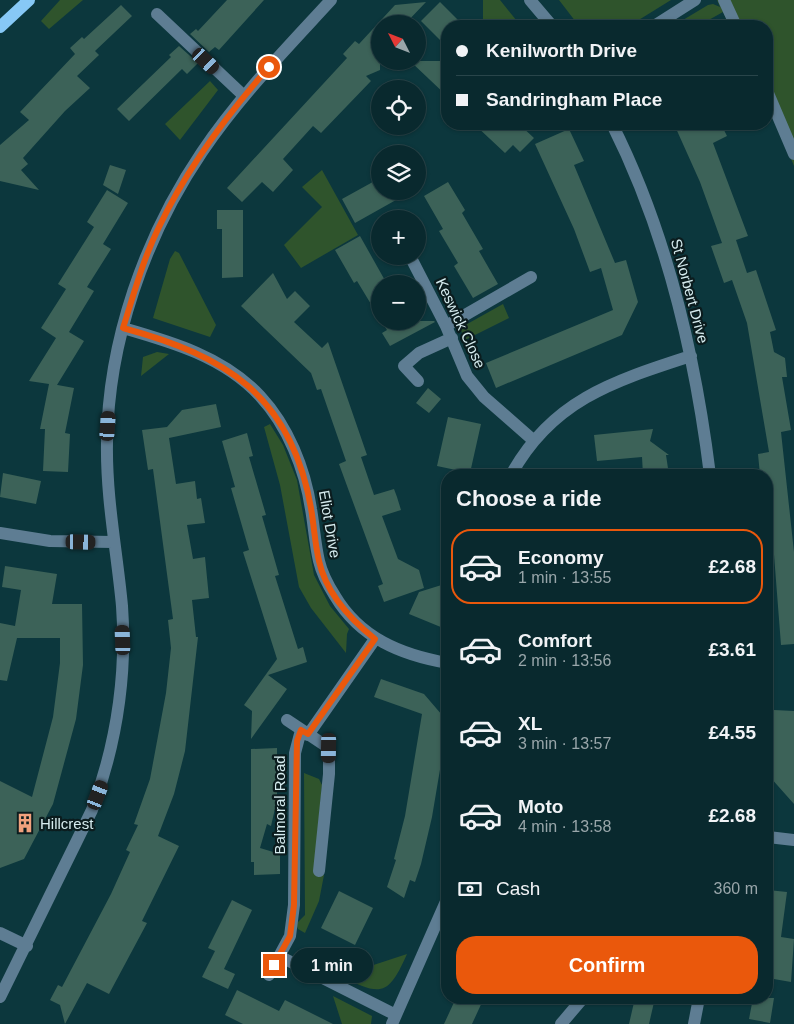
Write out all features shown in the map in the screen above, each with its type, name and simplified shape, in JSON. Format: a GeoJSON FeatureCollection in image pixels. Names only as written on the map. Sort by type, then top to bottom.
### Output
{"type":"FeatureCollection","features":[{"type":"Feature","properties":{"kind":"main road"},"geometry":{"type":"LineString","coordinates":[[0,27],[29,0]]}},
{"type":"Feature","properties":{"kind":"street"},"geometry":{"type":"LineString","coordinates":[[0,997],[27,946],[92,810],[103,780],[121,700],[124,648],[122,606],[113,542],[107,444],[110,390],[123,328],[158,228],[184,179],[244,96],[331,0]]}},
{"type":"Feature","properties":{"kind":"street"},"geometry":{"type":"LineString","coordinates":[[530,0],[547,20]]}},
{"type":"Feature","properties":{"kind":"street"},"geometry":{"type":"LineString","coordinates":[[663,20],[695,0]]}},
{"type":"Feature","properties":{"kind":"street"},"geometry":{"type":"LineString","coordinates":[[724,0],[733,20]]}},
{"type":"Feature","properties":{"kind":"street"},"geometry":{"type":"LineString","coordinates":[[157,14],[244,96]]}},
{"type":"Feature","properties":{"kind":"street"},"geometry":{"type":"LineString","coordinates":[[773,105],[794,154]]}},
{"type":"Feature","properties":{"kind":"street","name":"St Norbert Drive"},"geometry":{"type":"LineString","coordinates":[[615,130],[647,204],[671,275],[691,356],[709,469]]}},
{"type":"Feature","properties":{"kind":"street","name":"Keswick Close"},"geometry":{"type":"LineString","coordinates":[[415,265],[452,338],[467,376],[484,397],[533,440]]}},
{"type":"Feature","properties":{"kind":"street"},"geometry":{"type":"LineString","coordinates":[[446,326],[531,277]]}},
{"type":"Feature","properties":{"kind":"street","name":"Eliot Drive"},"geometry":{"type":"LineString","coordinates":[[123,328],[168,341],[204,355],[240,378],[261,397],[286,435],[299,462],[311,508],[319,561],[327,583],[341,606],[356,624],[375,639],[417,657],[441,662]]}},
{"type":"Feature","properties":{"kind":"street"},"geometry":{"type":"LineString","coordinates":[[418,381],[404,366],[419,353],[452,338]]}},
{"type":"Feature","properties":{"kind":"street"},"geometry":{"type":"LineString","coordinates":[[515,469],[533,440],[558,416],[601,388],[691,356]]}},
{"type":"Feature","properties":{"kind":"street"},"geometry":{"type":"LineString","coordinates":[[0,533],[50,541],[113,542]]}},
{"type":"Feature","properties":{"kind":"street","name":"Balmoral Road"},"geometry":{"type":"LineString","coordinates":[[269,975],[290,936],[295,882],[295,753],[305,732],[375,639]]}},
{"type":"Feature","properties":{"kind":"street"},"geometry":{"type":"LineString","coordinates":[[287,720],[329,748],[329,774],[319,871]]}},
{"type":"Feature","properties":{"kind":"street"},"geometry":{"type":"LineString","coordinates":[[773,838],[794,840]]}},
{"type":"Feature","properties":{"kind":"street"},"geometry":{"type":"LineString","coordinates":[[280,956],[394,1019],[441,913]]}},
{"type":"Feature","properties":{"kind":"street"},"geometry":{"type":"LineString","coordinates":[[0,933],[27,946]]}},
{"type":"Feature","properties":{"kind":"street"},"geometry":{"type":"LineString","coordinates":[[561,1024],[578,1004]]}},
{"type":"Feature","properties":{"kind":"street"},"geometry":{"type":"LineString","coordinates":[[694,1024],[698,1004]]}},
{"type":"Feature","properties":{"kind":"green space"},"geometry":{"type":"Polygon","coordinates":[[[60,0],[83,0],[49,29],[41,21],[60,0]]]}},
{"type":"Feature","properties":{"kind":"green space"},"geometry":{"type":"Polygon","coordinates":[[[483,0],[500,0],[516,20],[483,20],[483,0]]]}},
{"type":"Feature","properties":{"kind":"green space"},"geometry":{"type":"Polygon","coordinates":[[[559,0],[671,0],[639,20],[574,20],[559,0]]]}},
{"type":"Feature","properties":{"kind":"green space"},"geometry":{"type":"Polygon","coordinates":[[[717,0],[794,0],[794,166],[773,115],[773,20],[727,20],[723,12],[709,20],[683,20],[708,5],[713,4],[720,7],[717,0]]]}},
{"type":"Feature","properties":{"kind":"green space"},"geometry":{"type":"Polygon","coordinates":[[[210,81],[218,90],[180,140],[165,124],[210,81]]]}},
{"type":"Feature","properties":{"kind":"green space"},"geometry":{"type":"Polygon","coordinates":[[[322,170],[358,235],[301,268],[284,245],[322,207],[302,187],[322,170]]]}},
{"type":"Feature","properties":{"kind":"green space"},"geometry":{"type":"Polygon","coordinates":[[[175,251],[179,253],[216,325],[210,337],[153,318],[170,259],[175,251]]]}},
{"type":"Feature","properties":{"kind":"green space"},"geometry":{"type":"Polygon","coordinates":[[[503,304],[509,318],[465,340],[460,328],[503,304]]]}},
{"type":"Feature","properties":{"kind":"green space"},"geometry":{"type":"Polygon","coordinates":[[[157,352],[169,354],[141,376],[143,357],[157,352]]]}},
{"type":"Feature","properties":{"kind":"green space"},"geometry":{"type":"Polygon","coordinates":[[[270,424],[283,445],[297,480],[314,575],[330,606],[349,629],[346,653],[311,608],[299,587],[280,485],[264,427],[270,424]]]}},
{"type":"Feature","properties":{"kind":"green space"},"geometry":{"type":"Polygon","coordinates":[[[304,773],[319,779],[322,785],[314,874],[324,875],[319,901],[305,933],[298,929],[296,924],[305,915],[304,773]]]}},
{"type":"Feature","properties":{"kind":"green space"},"geometry":{"type":"Polygon","coordinates":[[[407,954],[394,978],[382,989],[365,987],[340,976],[407,954]]]}},
{"type":"Feature","properties":{"kind":"green space"},"geometry":{"type":"Polygon","coordinates":[[[333,996],[372,1016],[371,1024],[342,1024],[333,996]]]}},
{"type":"Feature","properties":{"kind":"building"},"geometry":{"type":"Polygon","coordinates":[[[227,0],[264,0],[219,50],[215,47],[209,52],[190,34],[196,29],[198,31],[227,0]]]}},
{"type":"Feature","properties":{"kind":"building"},"geometry":{"type":"Polygon","coordinates":[[[426,2],[414,15],[386,15],[395,5],[426,2]]]}},
{"type":"Feature","properties":{"kind":"building"},"geometry":{"type":"Polygon","coordinates":[[[440,2],[458,20],[441,20],[441,41],[426,26],[426,16],[440,2]]]}},
{"type":"Feature","properties":{"kind":"building"},"geometry":{"type":"Polygon","coordinates":[[[121,5],[132,16],[95,51],[99,55],[77,76],[90,88],[65,111],[23,158],[28,164],[21,170],[39,190],[0,181],[0,145],[29,120],[20,112],[75,54],[70,48],[82,37],[84,39],[121,5]]]}},
{"type":"Feature","properties":{"kind":"building"},"geometry":{"type":"Polygon","coordinates":[[[371,31],[371,70],[380,70],[366,76],[371,81],[321,133],[313,126],[283,159],[293,170],[273,192],[262,182],[242,202],[227,188],[347,58],[343,54],[355,41],[359,44],[371,31]]]}},
{"type":"Feature","properties":{"kind":"building"},"geometry":{"type":"Polygon","coordinates":[[[179,46],[198,63],[187,74],[182,69],[129,121],[117,109],[171,57],[169,55],[179,46]]]}},
{"type":"Feature","properties":{"kind":"building"},"geometry":{"type":"Polygon","coordinates":[[[426,61],[441,61],[441,90],[420,70],[426,70],[426,61]]]}},
{"type":"Feature","properties":{"kind":"building"},"geometry":{"type":"Polygon","coordinates":[[[480,130],[525,130],[534,138],[520,152],[513,145],[505,153],[480,130]]]}},
{"type":"Feature","properties":{"kind":"building"},"geometry":{"type":"Polygon","coordinates":[[[569,130],[584,161],[574,165],[615,263],[626,260],[638,302],[622,335],[496,388],[486,363],[613,310],[601,268],[590,272],[574,229],[535,144],[569,130]]]}},
{"type":"Feature","properties":{"kind":"building"},"geometry":{"type":"Polygon","coordinates":[[[677,130],[724,130],[727,136],[713,143],[748,236],[736,240],[747,273],[756,270],[776,330],[770,332],[774,352],[785,358],[787,377],[782,377],[791,430],[781,432],[794,552],[794,644],[781,645],[773,542],[773,469],[759,469],[758,454],[769,452],[747,323],[732,280],[724,283],[711,246],[722,243],[700,182],[677,130]]]}},
{"type":"Feature","properties":{"kind":"building"},"geometry":{"type":"Polygon","coordinates":[[[110,165],[126,170],[118,194],[103,185],[110,165]]]}},
{"type":"Feature","properties":{"kind":"building"},"geometry":{"type":"Polygon","coordinates":[[[448,182],[465,210],[462,213],[483,249],[479,251],[498,284],[473,298],[454,266],[458,263],[439,231],[443,229],[426,199],[426,195],[448,182]]]}},
{"type":"Feature","properties":{"kind":"building"},"geometry":{"type":"Polygon","coordinates":[[[371,183],[371,200],[396,200],[378,210],[371,210],[371,214],[355,223],[342,199],[371,183]]]}},
{"type":"Feature","properties":{"kind":"building"},"geometry":{"type":"Polygon","coordinates":[[[107,190],[128,203],[103,244],[111,249],[87,287],[94,291],[69,332],[84,341],[57,385],[74,388],[65,433],[70,434],[68,472],[43,471],[45,429],[40,429],[49,384],[29,381],[56,338],[41,328],[66,289],[58,284],[94,227],[87,222],[107,190]]]}},
{"type":"Feature","properties":{"kind":"building"},"geometry":{"type":"Polygon","coordinates":[[[217,210],[243,210],[243,277],[222,278],[222,229],[217,229],[217,210]]]}},
{"type":"Feature","properties":{"kind":"building"},"geometry":{"type":"Polygon","coordinates":[[[360,236],[371,256],[371,265],[376,265],[382,275],[371,275],[371,304],[357,281],[354,283],[335,250],[360,236]]]}},
{"type":"Feature","properties":{"kind":"building"},"geometry":{"type":"Polygon","coordinates":[[[273,273],[287,299],[295,291],[310,306],[294,322],[322,348],[328,342],[367,455],[361,457],[374,495],[394,489],[397,497],[401,510],[382,516],[398,559],[419,570],[424,588],[384,602],[378,586],[383,584],[339,464],[346,461],[321,389],[317,390],[311,373],[241,306],[273,273]]]}},
{"type":"Feature","properties":{"kind":"building"},"geometry":{"type":"Polygon","coordinates":[[[426,321],[435,322],[426,327],[426,321]]]}},
{"type":"Feature","properties":{"kind":"building"},"geometry":{"type":"Polygon","coordinates":[[[387,330],[420,330],[390,346],[382,333],[387,330]]]}},
{"type":"Feature","properties":{"kind":"building"},"geometry":{"type":"Polygon","coordinates":[[[428,388],[441,399],[429,413],[416,403],[428,388]]]}},
{"type":"Feature","properties":{"kind":"building"},"geometry":{"type":"Polygon","coordinates":[[[216,404],[221,427],[169,438],[176,484],[195,481],[197,499],[201,498],[205,523],[187,525],[193,559],[205,557],[209,598],[192,600],[196,637],[198,637],[185,751],[174,794],[158,836],[179,846],[142,921],[147,923],[109,994],[87,983],[65,1024],[60,1005],[50,1000],[58,985],[62,987],[111,894],[130,852],[126,850],[138,825],[134,824],[150,779],[166,693],[171,648],[168,620],[173,619],[153,469],[148,470],[142,430],[167,427],[182,410],[216,404]]]}},
{"type":"Feature","properties":{"kind":"building"},"geometry":{"type":"Polygon","coordinates":[[[448,417],[481,424],[471,469],[451,469],[437,466],[448,417]]]}},
{"type":"Feature","properties":{"kind":"building"},"geometry":{"type":"Polygon","coordinates":[[[653,429],[650,441],[669,455],[666,455],[668,469],[643,469],[642,457],[597,461],[594,435],[653,429]]]}},
{"type":"Feature","properties":{"kind":"building"},"geometry":{"type":"Polygon","coordinates":[[[247,433],[253,456],[249,457],[266,515],[262,516],[279,575],[275,576],[298,649],[303,647],[307,662],[268,675],[287,689],[251,739],[252,711],[244,705],[277,659],[243,552],[249,550],[231,488],[235,487],[222,441],[247,433]]]}},
{"type":"Feature","properties":{"kind":"building"},"geometry":{"type":"Polygon","coordinates":[[[3,473],[41,481],[36,504],[0,497],[3,473]]]}},
{"type":"Feature","properties":{"kind":"building"},"geometry":{"type":"Polygon","coordinates":[[[5,566],[57,574],[52,604],[82,604],[83,665],[76,719],[53,804],[24,859],[0,868],[0,781],[32,797],[53,717],[60,663],[60,638],[17,638],[7,681],[0,680],[0,623],[15,626],[21,590],[2,587],[5,566]]]}},
{"type":"Feature","properties":{"kind":"building"},"geometry":{"type":"Polygon","coordinates":[[[441,585],[441,627],[409,614],[419,592],[441,585]]]}},
{"type":"Feature","properties":{"kind":"building"},"geometry":{"type":"Polygon","coordinates":[[[381,679],[424,694],[441,714],[441,764],[432,817],[415,882],[410,880],[404,898],[387,887],[396,860],[394,859],[405,816],[422,714],[374,697],[381,679]]]}},
{"type":"Feature","properties":{"kind":"building"},"geometry":{"type":"Polygon","coordinates":[[[774,710],[794,711],[794,804],[773,780],[774,710]]]}},
{"type":"Feature","properties":{"kind":"building"},"geometry":{"type":"Polygon","coordinates":[[[277,748],[277,800],[271,826],[267,824],[260,848],[280,854],[280,874],[254,875],[254,862],[251,862],[251,749],[277,748]]]}},
{"type":"Feature","properties":{"kind":"building"},"geometry":{"type":"Polygon","coordinates":[[[339,891],[373,908],[355,945],[321,928],[339,891]]]}},
{"type":"Feature","properties":{"kind":"building"},"geometry":{"type":"Polygon","coordinates":[[[773,891],[787,892],[781,937],[794,939],[791,982],[773,979],[773,891]]]}},
{"type":"Feature","properties":{"kind":"building"},"geometry":{"type":"Polygon","coordinates":[[[232,900],[252,910],[224,969],[235,974],[228,989],[202,977],[215,951],[208,948],[232,900]]]}},
{"type":"Feature","properties":{"kind":"building"},"geometry":{"type":"Polygon","coordinates":[[[237,990],[279,1011],[285,1000],[333,1024],[243,1024],[225,1015],[237,990]]]}},
{"type":"Feature","properties":{"kind":"building"},"geometry":{"type":"Polygon","coordinates":[[[774,998],[770,1023],[749,1019],[752,1004],[773,1004],[774,998]]]}},
{"type":"Feature","properties":{"kind":"building"},"geometry":{"type":"Polygon","coordinates":[[[453,1004],[481,1004],[472,1024],[444,1024],[453,1004]]]}},
{"type":"Feature","properties":{"kind":"building"},"geometry":{"type":"Polygon","coordinates":[[[634,1004],[654,1004],[649,1024],[629,1024],[634,1004]]]}},
{"type":"Feature","properties":{"kind":"place","name":"Hillcrest"},"geometry":{"type":"Point","coordinates":[25,823]}},
{"type":"Feature","properties":{"kind":"route"},"geometry":{"type":"LineString","coordinates":[[269,67],[227,118],[184,179],[158,228],[123,328],[168,341],[204,355],[240,378],[261,397],[297,455],[311,508],[319,561],[327,583],[341,606],[356,624],[375,639],[308,734],[301,730],[297,741],[295,753],[294,905],[290,936],[274,965]]}}]}
